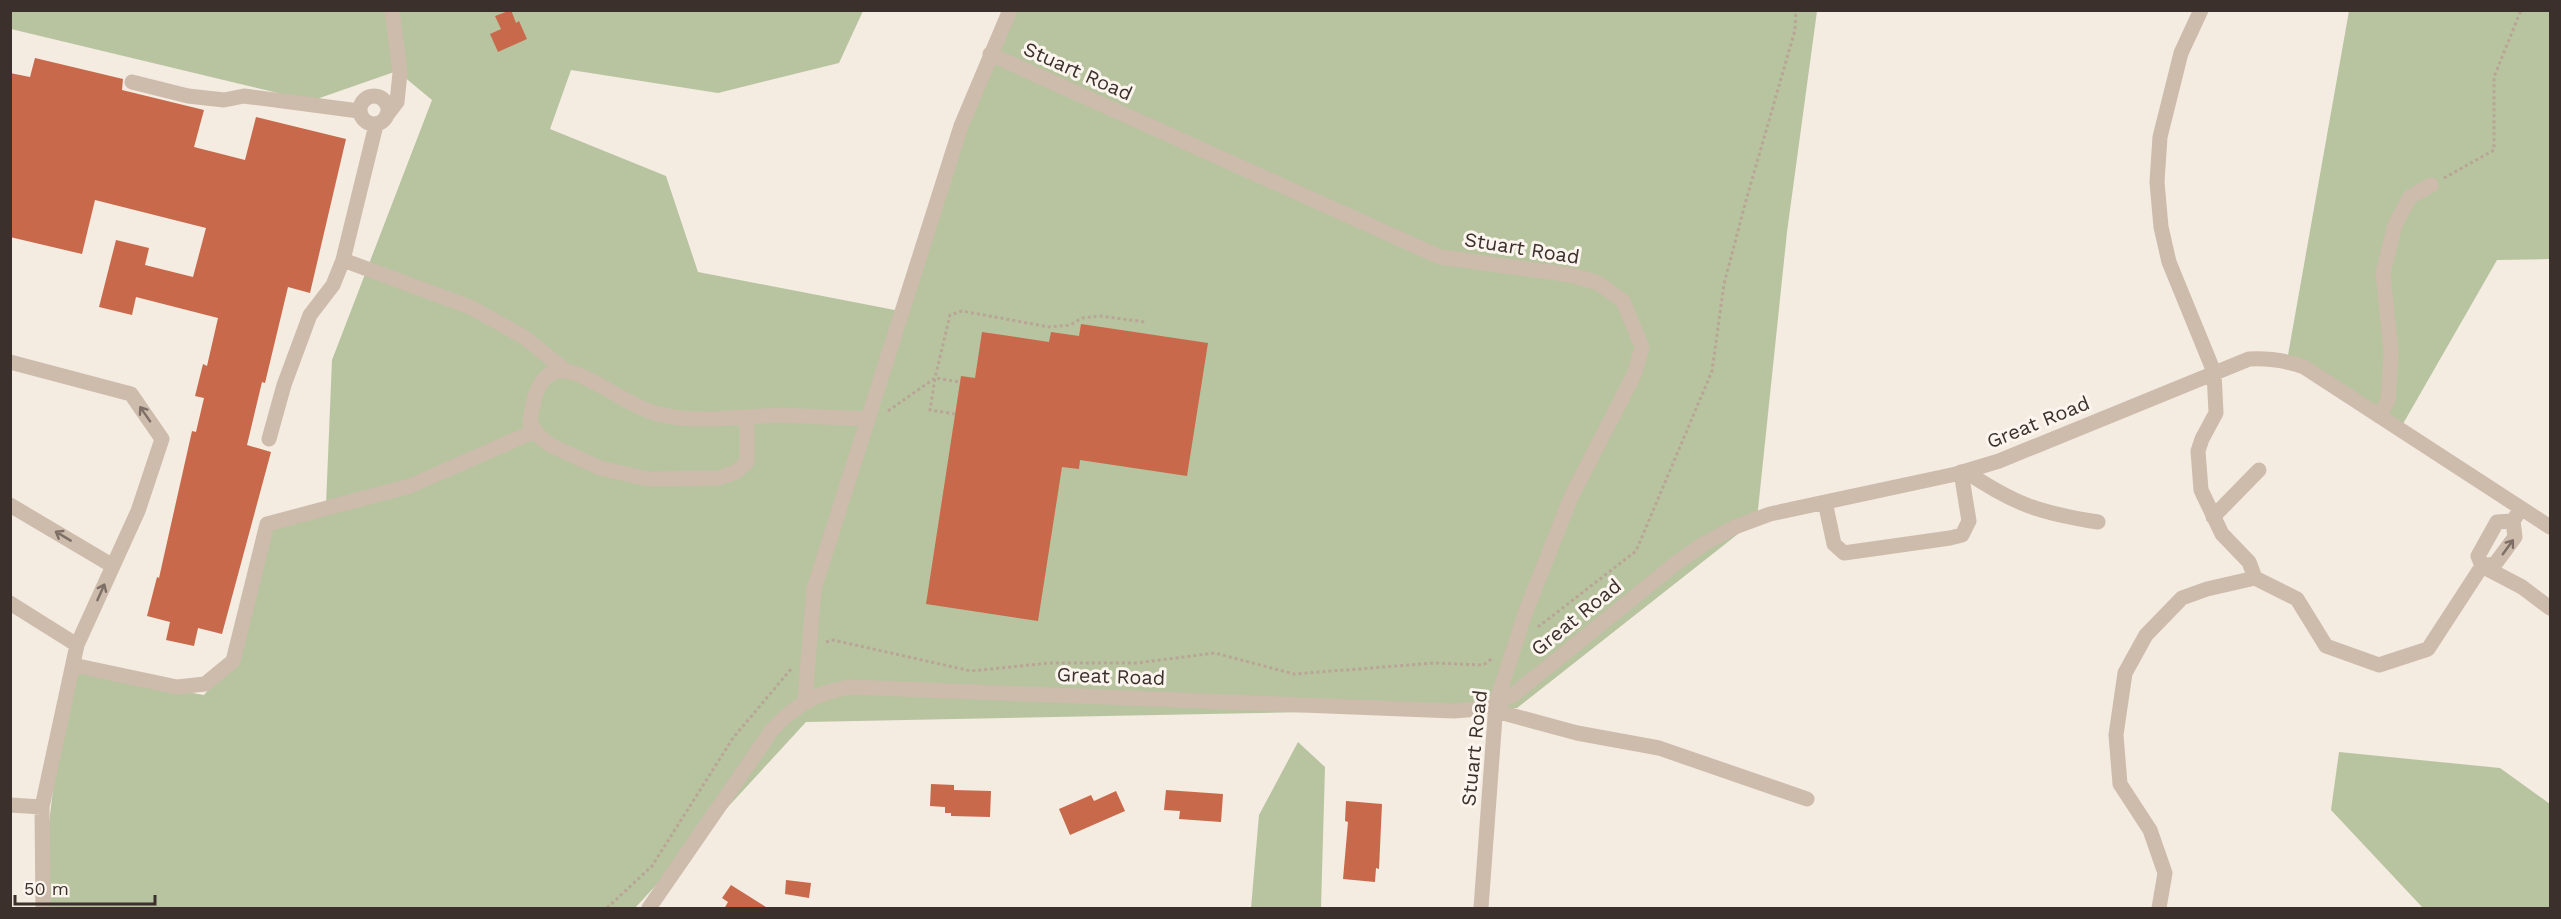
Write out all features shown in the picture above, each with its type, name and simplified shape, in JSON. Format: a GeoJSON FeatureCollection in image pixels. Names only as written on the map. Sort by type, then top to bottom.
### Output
{"type":"FeatureCollection","features":[{"type":"Feature","properties":{"kind":"street"},"geometry":{"type":"LineString","coordinates":[[132,82],[188,96],[224,100],[244,96],[359,111],[367,123],[382,120],[397,102],[400,73],[392,10]]}},
{"type":"Feature","properties":{"kind":"street"},"geometry":{"type":"LineString","coordinates":[[805,700],[814,589],[961,126],[1010,10]]}},
{"type":"Feature","properties":{"kind":"street"},"geometry":{"type":"LineString","coordinates":[[2201,10],[2181,52],[2160,137],[2157,182],[2161,226],[2169,262],[2214,372],[2216,413],[2198,451],[2201,490],[2222,534],[2249,562],[2255,578]]}},
{"type":"Feature","properties":{"kind":"street","name":"Stuart Road"},"geometry":{"type":"LineString","coordinates":[[990,54],[1440,257],[1571,275],[1598,283],[1623,301],[1642,347],[1634,375],[1571,497],[1516,642],[1496,707],[1481,909]]}},
{"type":"Feature","properties":{"kind":"street"},"geometry":{"type":"LineString","coordinates":[[268,439],[284,385],[310,315],[333,285],[343,260],[386,102],[375,96],[366,98],[359,111]]}},
{"type":"Feature","properties":{"kind":"street"},"geometry":{"type":"LineString","coordinates":[[2379,416],[2388,401],[2391,352],[2383,273],[2395,225],[2410,197],[2431,185]]}},
{"type":"Feature","properties":{"kind":"street"},"geometry":{"type":"LineString","coordinates":[[343,260],[470,307],[524,336],[565,370],[583,375],[635,406],[655,413],[678,418],[780,415],[867,419]]}},
{"type":"Feature","properties":{"kind":"street","name":"Great Road"},"geometry":{"type":"LineString","coordinates":[[649,909],[772,730],[786,714],[805,700],[827,691],[849,687],[1454,711],[1496,707],[1675,564],[1705,543],[1735,527],[1770,514],[1999,462],[2249,359],[2286,360],[2304,367],[2550,527]]}},
{"type":"Feature","properties":{"kind":"street"},"geometry":{"type":"LineString","coordinates":[[10,362],[131,394],[162,439],[138,511],[77,645],[42,807],[43,909]]}},
{"type":"Feature","properties":{"kind":"street"},"geometry":{"type":"LineString","coordinates":[[565,370],[549,373],[539,385],[532,406],[530,424],[550,445],[600,468],[648,479],[719,478],[736,472],[747,462],[747,417]]}},
{"type":"Feature","properties":{"kind":"street"},"geometry":{"type":"LineString","coordinates":[[73,665],[177,687],[205,684],[233,661],[267,524],[410,486],[535,431]]}},
{"type":"Feature","properties":{"kind":"street"},"geometry":{"type":"LineString","coordinates":[[2213,517],[2259,471]]}},
{"type":"Feature","properties":{"kind":"street"},"geometry":{"type":"LineString","coordinates":[[1825,502],[1834,544],[1844,553],[1950,538],[1962,535],[1969,521],[1963,472]]}},
{"type":"Feature","properties":{"kind":"street"},"geometry":{"type":"LineString","coordinates":[[1963,472],[2024,506],[2054,515],[2098,522]]}},
{"type":"Feature","properties":{"kind":"street"},"geometry":{"type":"LineString","coordinates":[[10,505],[113,566]]}},
{"type":"Feature","properties":{"kind":"street"},"geometry":{"type":"LineString","coordinates":[[2159,909],[2165,873],[2150,830],[2120,784],[2116,735],[2125,673],[2146,635],[2182,598],[2207,589],[2255,578],[2297,599],[2326,646],[2379,665],[2428,649],[2482,566],[2495,564],[2515,537],[2513,521],[2521,508]]}},
{"type":"Feature","properties":{"kind":"street"},"geometry":{"type":"LineString","coordinates":[[2513,521],[2498,522],[2478,556],[2482,566],[2522,587],[2550,608]]}},
{"type":"Feature","properties":{"kind":"street"},"geometry":{"type":"LineString","coordinates":[[10,603],[77,645]]}},
{"type":"Feature","properties":{"kind":"street"},"geometry":{"type":"LineString","coordinates":[[1496,707],[1577,733],[1659,748],[1807,799]]}},
{"type":"Feature","properties":{"kind":"street"},"geometry":{"type":"LineString","coordinates":[[10,805],[42,807]]}},
{"type":"Feature","properties":{"kind":"path"},"geometry":{"type":"LineString","coordinates":[[607,909],[652,866],[733,738],[810,645],[833,640],[971,671],[1049,663],[1137,663],[1215,653],[1294,674],[1434,663],[1483,665],[1546,622],[1636,551],[1712,371],[1724,284],[1744,204],[1795,30],[1796,10]]}},
{"type":"Feature","properties":{"kind":"path"},"geometry":{"type":"LineString","coordinates":[[2431,185],[2494,150],[2494,77],[2521,10]]}},
{"type":"Feature","properties":{"kind":"path"},"geometry":{"type":"LineString","coordinates":[[955,414],[930,410],[950,315],[962,311],[1049,327],[1070,325],[1082,318],[1100,316],[1145,322]]}},
{"type":"Feature","properties":{"kind":"path"},"geometry":{"type":"LineString","coordinates":[[867,419],[883,415],[935,378],[960,382]]}},
{"type":"Feature","properties":{"kind":"green space"},"geometry":{"type":"Polygon","coordinates":[[[11,10],[863,11],[839,63],[718,93],[571,70],[550,129],[666,176],[698,272],[905,312],[933,194],[1016,11],[1817,11],[1787,232],[1757,519],[1517,708],[806,722],[635,908],[39,908],[67,671],[204,695],[227,668],[268,521],[326,505],[332,360],[432,100],[397,71],[311,101],[11,29],[11,10]]]}},
{"type":"Feature","properties":{"kind":"green space"},"geometry":{"type":"Polygon","coordinates":[[[2349,11],[2550,11],[2550,259],[2497,260],[2400,429],[2288,355],[2349,11]]]}},
{"type":"Feature","properties":{"kind":"green space"},"geometry":{"type":"Polygon","coordinates":[[[1298,742],[1325,767],[1321,908],[1251,908],[1259,815],[1298,742]]]}},
{"type":"Feature","properties":{"kind":"green space"},"geometry":{"type":"Polygon","coordinates":[[[2339,752],[2500,768],[2550,804],[2550,908],[2423,908],[2331,810],[2339,752]]]}},
{"type":"Feature","properties":{"kind":"building"},"geometry":{"type":"Polygon","coordinates":[[[511,10],[516,23],[519,21],[527,39],[498,52],[490,34],[501,29],[495,16],[511,10]]]}},
{"type":"Feature","properties":{"kind":"building"},"geometry":{"type":"Polygon","coordinates":[[[35,58],[123,79],[122,90],[204,110],[194,147],[245,160],[256,117],[346,139],[310,293],[288,287],[265,383],[262,382],[247,445],[271,452],[222,634],[198,628],[194,646],[166,640],[170,622],[147,616],[157,577],[159,578],[192,431],[196,432],[204,398],[195,396],[203,364],[207,366],[218,318],[136,297],[132,315],[99,307],[116,240],[149,248],[145,265],[193,277],[206,228],[95,200],[82,254],[10,237],[10,73],[30,77],[35,58]]]}},
{"type":"Feature","properties":{"kind":"building"},"geometry":{"type":"Polygon","coordinates":[[[1081,324],[1208,343],[1187,476],[1080,460],[1079,469],[1062,467],[1038,621],[926,604],[961,376],[975,378],[982,332],[1049,342],[1051,332],[1079,336],[1081,324]]]}},
{"type":"Feature","properties":{"kind":"building"},"geometry":{"type":"Polygon","coordinates":[[[931,784],[954,785],[954,790],[991,791],[990,817],[951,816],[951,813],[945,813],[945,807],[930,806],[931,784]]]}},
{"type":"Feature","properties":{"kind":"building"},"geometry":{"type":"Polygon","coordinates":[[[1166,790],[1223,794],[1221,822],[1179,819],[1180,811],[1164,810],[1166,790]]]}},
{"type":"Feature","properties":{"kind":"building"},"geometry":{"type":"Polygon","coordinates":[[[1116,791],[1125,811],[1070,835],[1059,809],[1091,795],[1094,801],[1116,791]]]}},
{"type":"Feature","properties":{"kind":"building"},"geometry":{"type":"Polygon","coordinates":[[[1346,801],[1382,804],[1379,869],[1376,868],[1375,882],[1343,879],[1348,822],[1345,821],[1346,801]]]}},
{"type":"Feature","properties":{"kind":"building"},"geometry":{"type":"Polygon","coordinates":[[[786,880],[811,883],[809,898],[785,894],[786,880]]]}},
{"type":"Feature","properties":{"kind":"building"},"geometry":{"type":"Polygon","coordinates":[[[731,885],[769,909],[724,909],[728,902],[722,898],[731,885]]]}}]}
